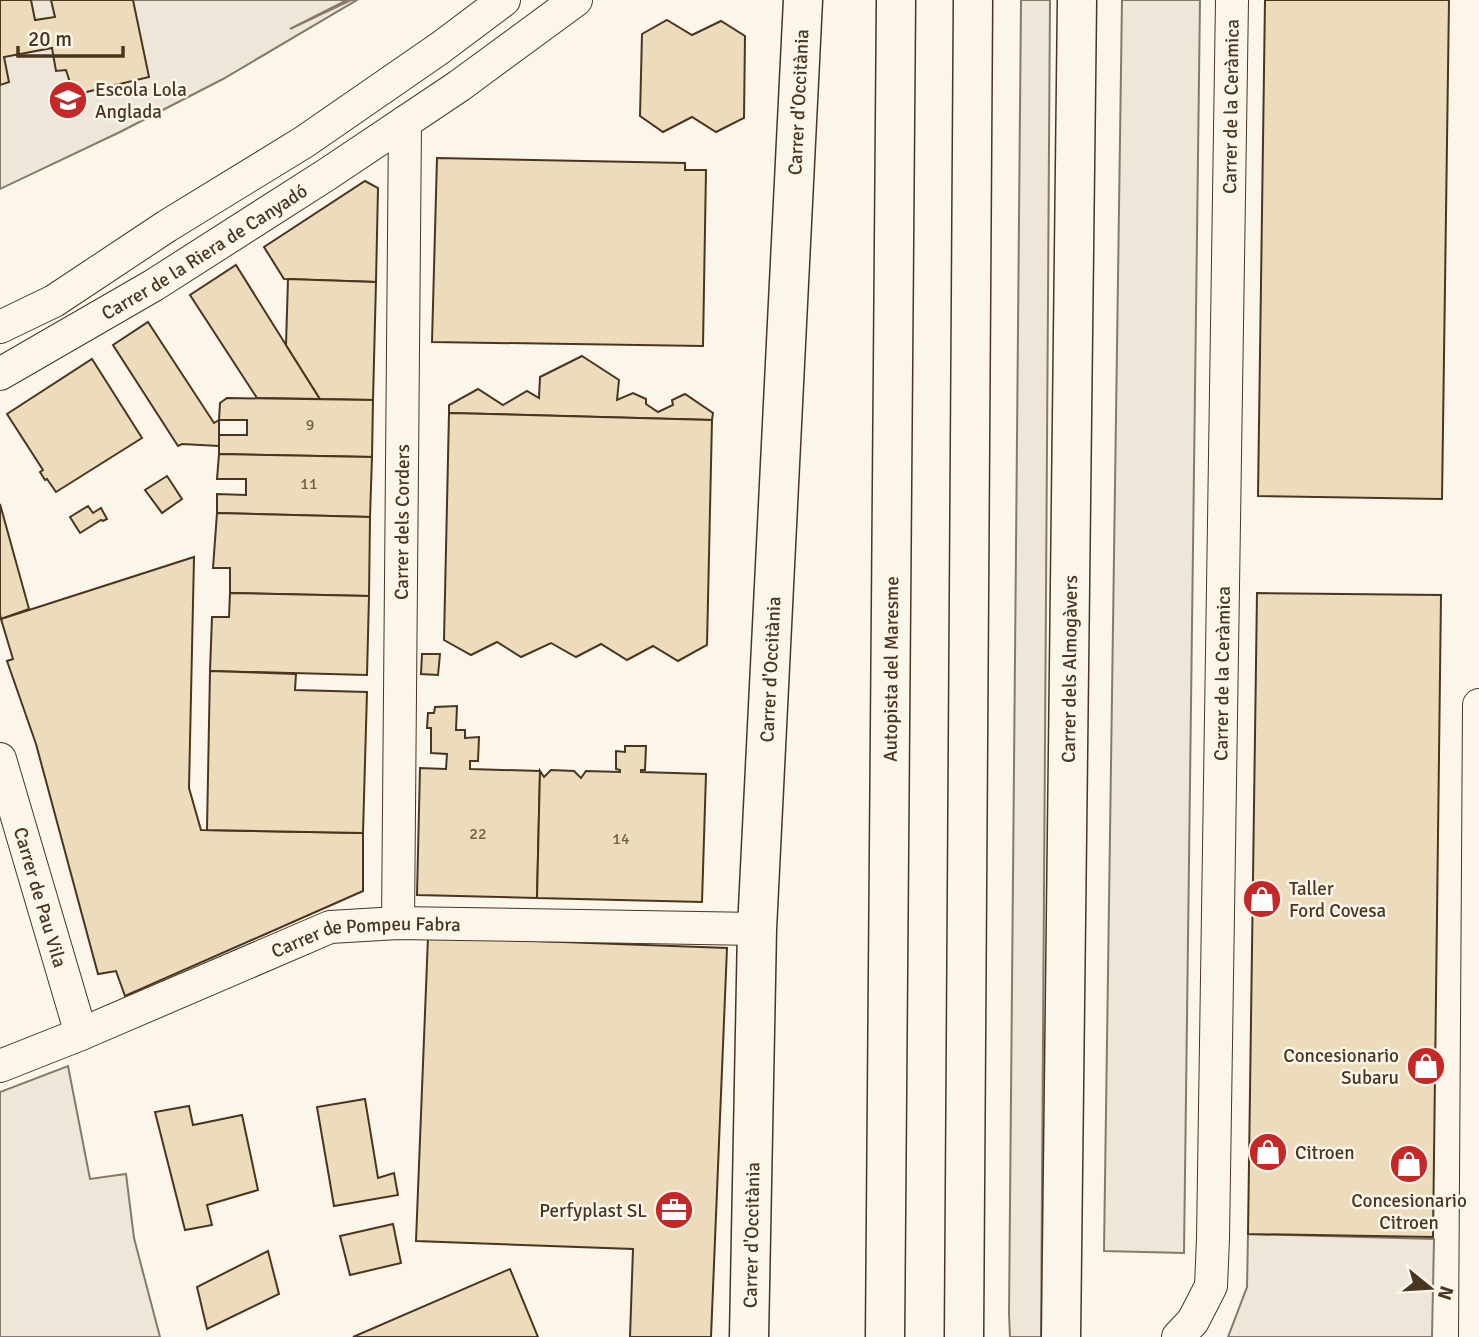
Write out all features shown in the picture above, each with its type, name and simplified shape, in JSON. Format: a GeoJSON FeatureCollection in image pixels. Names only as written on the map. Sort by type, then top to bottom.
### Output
{"type":"FeatureCollection","features":[{"type":"Feature","properties":{"kind":"main road","name":"Carrer d'Occitània"},"geometry":{"type":"LineString","coordinates":[[749,1337],[757,929],[803,0]]}},
{"type":"Feature","properties":{"kind":"main road","name":"Autopista del Maresme"},"geometry":{"type":"LineString","coordinates":[[885,1337],[896,0]]}},
{"type":"Feature","properties":{"kind":"main road"},"geometry":{"type":"LineString","coordinates":[[964,1337],[973,0]]}},
{"type":"Feature","properties":{"kind":"main road","name":"Carrer dels Almogàvers"},"geometry":{"type":"LineString","coordinates":[[1066,1332],[1077,0]]}},
{"type":"Feature","properties":{"kind":"street","name":"Carrer de la Riera de Canyadó"},"geometry":{"type":"LineString","coordinates":[[0,327],[54,301],[332,122],[440,48],[504,0]]}},
{"type":"Feature","properties":{"kind":"street","name":"Carrer de la Riera de Canyadó"},"geometry":{"type":"LineString","coordinates":[[0,374],[154,285],[459,86],[576,0]]}},
{"type":"Feature","properties":{"kind":"street","name":"Carrer de la Ceràmica"},"geometry":{"type":"LineString","coordinates":[[1178,1337],[1193,1321],[1211,1286],[1213,1238],[1232,0]]}},
{"type":"Feature","properties":{"kind":"street"},"geometry":{"type":"LineString","coordinates":[[332,122],[405,122]]}},
{"type":"Feature","properties":{"kind":"street","name":"Carrer dels Corders"},"geometry":{"type":"LineString","coordinates":[[398,923],[405,122]]}},
{"type":"Feature","properties":{"kind":"street"},"geometry":{"type":"LineString","coordinates":[[1475,1337],[1479,705]]}},
{"type":"Feature","properties":{"kind":"street","name":"Carrer de Pau Vila"},"geometry":{"type":"LineString","coordinates":[[0,759],[81,1034]]}},
{"type":"Feature","properties":{"kind":"street","name":"Carrer de Pompeu Fabra"},"geometry":{"type":"LineString","coordinates":[[0,1066],[330,927],[398,923],[757,929]]}},
{"type":"Feature","properties":{"kind":"shaded area","name":"Escola Lola Anglada"},"geometry":{"type":"Polygon","coordinates":[[[0,0],[347,0],[290,29],[351,0],[357,0],[223,79],[0,189],[0,0]]]}},
{"type":"Feature","properties":{"kind":"shaded area"},"geometry":{"type":"Polygon","coordinates":[[[1021,0],[1050,0],[1041,1337],[1010,1337],[1009,1314],[1021,0]]]}},
{"type":"Feature","properties":{"kind":"shaded area"},"geometry":{"type":"Polygon","coordinates":[[[1122,0],[1200,0],[1184,1253],[1104,1251],[1122,0]]]}},
{"type":"Feature","properties":{"kind":"shaded area"},"geometry":{"type":"Polygon","coordinates":[[[68,1066],[90,1179],[126,1174],[134,1238],[160,1337],[0,1337],[0,1092],[68,1066]]]}},
{"type":"Feature","properties":{"kind":"shaded area"},"geometry":{"type":"Polygon","coordinates":[[[1248,1234],[1434,1239],[1432,1337],[1228,1337],[1247,1287],[1248,1234]]]}},
{"type":"Feature","properties":{"kind":"building"},"geometry":{"type":"Polygon","coordinates":[[[0,0],[31,0],[35,20],[55,17],[51,0],[133,0],[149,77],[74,95],[66,70],[56,71],[52,48],[4,57],[9,82],[0,85],[0,0]]]}},
{"type":"Feature","properties":{"kind":"building"},"geometry":{"type":"Polygon","coordinates":[[[1265,0],[1449,0],[1442,499],[1258,496],[1265,0]]]}},
{"type":"Feature","properties":{"kind":"building"},"geometry":{"type":"Polygon","coordinates":[[[667,20],[692,35],[721,21],[745,36],[744,118],[716,132],[692,117],[663,132],[640,116],[642,34],[667,20]]]}},
{"type":"Feature","properties":{"kind":"building"},"geometry":{"type":"Polygon","coordinates":[[[437,158],[685,163],[685,170],[706,170],[703,346],[432,342],[437,158]]]}},
{"type":"Feature","properties":{"kind":"building"},"geometry":{"type":"Polygon","coordinates":[[[365,181],[378,188],[376,282],[284,279],[264,247],[365,181]]]}},
{"type":"Feature","properties":{"kind":"building"},"geometry":{"type":"Polygon","coordinates":[[[236,265],[320,399],[257,398],[190,295],[236,265]]]}},
{"type":"Feature","properties":{"kind":"building"},"geometry":{"type":"Polygon","coordinates":[[[288,279],[376,282],[373,400],[320,399],[286,345],[288,279]]]}},
{"type":"Feature","properties":{"kind":"building"},"geometry":{"type":"Polygon","coordinates":[[[148,322],[214,423],[219,420],[219,446],[178,446],[113,345],[148,322]]]}},
{"type":"Feature","properties":{"kind":"building"},"geometry":{"type":"Polygon","coordinates":[[[582,356],[619,380],[617,400],[633,393],[646,399],[646,404],[658,412],[673,405],[672,400],[685,394],[713,413],[712,420],[449,413],[449,405],[478,389],[503,405],[527,391],[539,398],[540,377],[582,356]]]}},
{"type":"Feature","properties":{"kind":"building"},"geometry":{"type":"Polygon","coordinates":[[[92,359],[142,438],[56,492],[47,479],[45,480],[40,472],[43,470],[7,414],[92,359]]]}},
{"type":"Feature","properties":{"kind":"building"},"geometry":{"type":"Polygon","coordinates":[[[227,398],[373,400],[372,457],[219,454],[219,435],[247,435],[247,420],[219,420],[220,403],[227,398]]]}},
{"type":"Feature","properties":{"kind":"building"},"geometry":{"type":"Polygon","coordinates":[[[449,413],[712,420],[707,645],[678,661],[653,646],[627,660],[601,644],[576,657],[551,643],[521,657],[497,642],[471,655],[444,640],[449,413]]]}},
{"type":"Feature","properties":{"kind":"building"},"geometry":{"type":"Polygon","coordinates":[[[219,454],[372,457],[370,517],[217,513],[217,494],[246,495],[246,479],[217,479],[219,454]]]}},
{"type":"Feature","properties":{"kind":"building"},"geometry":{"type":"Polygon","coordinates":[[[167,476],[182,499],[162,513],[145,490],[167,476]]]}},
{"type":"Feature","properties":{"kind":"building"},"geometry":{"type":"Polygon","coordinates":[[[0,504],[29,609],[1,619],[0,614],[0,504]]]}},
{"type":"Feature","properties":{"kind":"building"},"geometry":{"type":"Polygon","coordinates":[[[88,506],[93,513],[101,508],[107,519],[80,533],[70,517],[88,506]]]}},
{"type":"Feature","properties":{"kind":"building"},"geometry":{"type":"Polygon","coordinates":[[[217,513],[370,517],[369,596],[230,593],[230,568],[213,568],[217,513]]]}},
{"type":"Feature","properties":{"kind":"building"},"geometry":{"type":"Polygon","coordinates":[[[194,557],[189,788],[201,830],[363,833],[363,891],[125,996],[116,971],[98,974],[36,744],[7,661],[13,659],[1,619],[194,557]]]}},
{"type":"Feature","properties":{"kind":"building"},"geometry":{"type":"Polygon","coordinates":[[[230,593],[369,596],[367,675],[210,671],[212,617],[229,617],[230,593]]]}},
{"type":"Feature","properties":{"kind":"building"},"geometry":{"type":"Polygon","coordinates":[[[1257,593],[1441,595],[1433,1237],[1248,1234],[1257,593]]]}},
{"type":"Feature","properties":{"kind":"building"},"geometry":{"type":"Polygon","coordinates":[[[422,654],[440,654],[438,675],[421,674],[422,654]]]}},
{"type":"Feature","properties":{"kind":"building"},"geometry":{"type":"Polygon","coordinates":[[[210,671],[296,674],[295,690],[367,692],[363,833],[207,830],[210,671]]]}},
{"type":"Feature","properties":{"kind":"building"},"geometry":{"type":"Polygon","coordinates":[[[457,706],[456,730],[465,730],[465,738],[479,737],[478,761],[470,761],[470,769],[540,771],[537,898],[417,895],[420,768],[446,769],[447,754],[431,753],[431,728],[427,728],[428,713],[434,713],[435,707],[457,706]]]}},
{"type":"Feature","properties":{"kind":"building"},"geometry":{"type":"Polygon","coordinates":[[[625,746],[646,746],[645,770],[641,772],[706,774],[702,902],[537,898],[540,771],[544,777],[551,770],[574,771],[581,778],[586,771],[620,772],[616,769],[616,751],[625,752],[625,746]]]}},
{"type":"Feature","properties":{"kind":"building"},"geometry":{"type":"Polygon","coordinates":[[[428,937],[727,948],[711,1337],[630,1337],[633,1249],[416,1241],[428,937]]]}},
{"type":"Feature","properties":{"kind":"building"},"geometry":{"type":"Polygon","coordinates":[[[365,1099],[378,1178],[394,1173],[398,1195],[334,1206],[317,1107],[365,1099]]]}},
{"type":"Feature","properties":{"kind":"building"},"geometry":{"type":"Polygon","coordinates":[[[189,1106],[193,1125],[242,1115],[258,1190],[207,1205],[212,1225],[185,1230],[155,1112],[189,1106]]]}},
{"type":"Feature","properties":{"kind":"building"},"geometry":{"type":"Polygon","coordinates":[[[393,1224],[401,1263],[350,1275],[340,1236],[393,1224]]]}},
{"type":"Feature","properties":{"kind":"building"},"geometry":{"type":"Polygon","coordinates":[[[268,1251],[279,1294],[207,1329],[197,1287],[268,1251]]]}},
{"type":"Feature","properties":{"kind":"building"},"geometry":{"type":"Polygon","coordinates":[[[510,1269],[538,1337],[353,1337],[510,1269]]]}},
{"type":"Feature","properties":{"kind":"place","name":"Escola Lola Anglada"},"geometry":{"type":"Point","coordinates":[68,100]}},
{"type":"Feature","properties":{"kind":"place","name":"Taller Ford Covesa"},"geometry":{"type":"Point","coordinates":[1262,899]}},
{"type":"Feature","properties":{"kind":"place","name":"Concesionario Subaru"},"geometry":{"type":"Point","coordinates":[1426,1066]}},
{"type":"Feature","properties":{"kind":"place","name":"Citroen"},"geometry":{"type":"Point","coordinates":[1268,1152]}},
{"type":"Feature","properties":{"kind":"place","name":"Concesionario Citroen"},"geometry":{"type":"Point","coordinates":[1409,1164]}},
{"type":"Feature","properties":{"kind":"place","name":"Perfyplast SL"},"geometry":{"type":"Point","coordinates":[674,1210]}}]}
